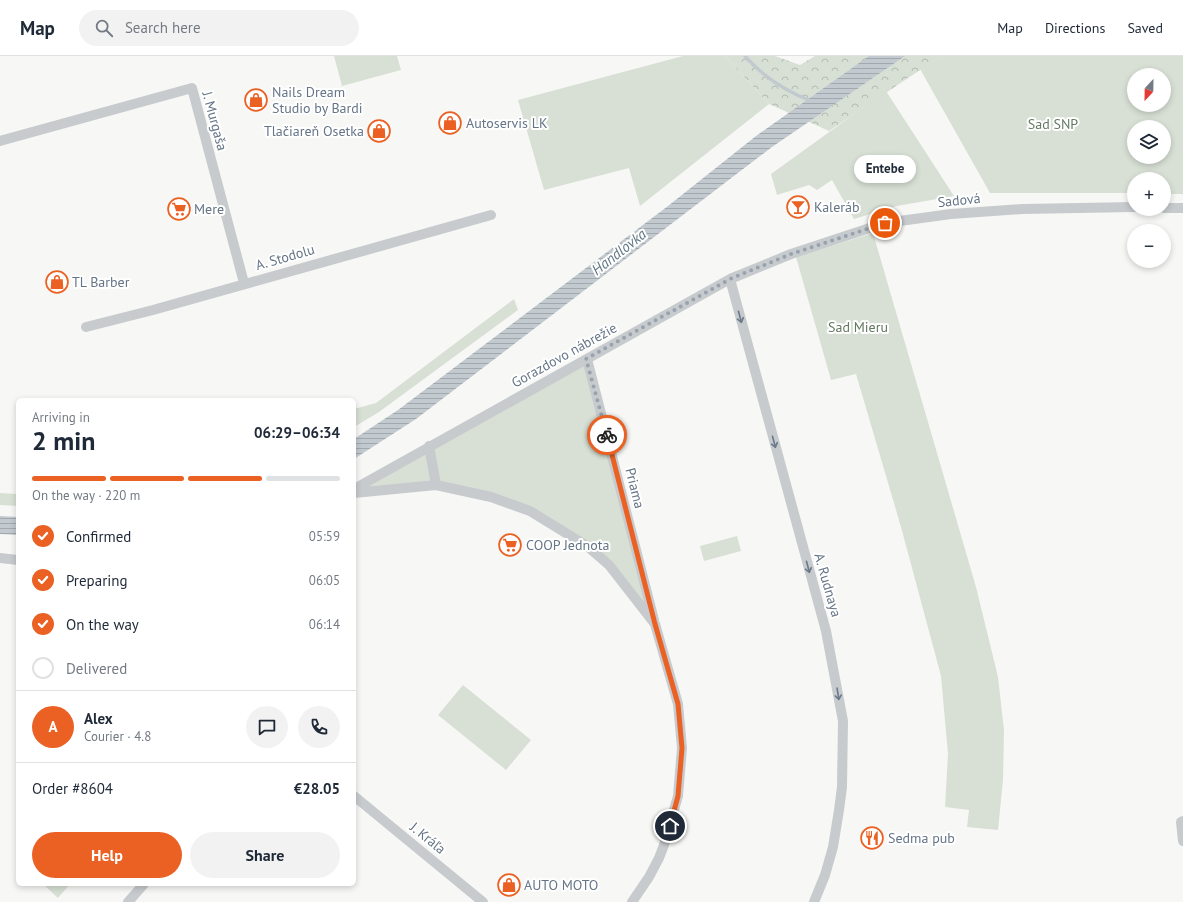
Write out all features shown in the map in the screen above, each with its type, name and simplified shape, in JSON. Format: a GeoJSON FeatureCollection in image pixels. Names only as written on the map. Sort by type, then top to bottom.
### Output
{"type":"FeatureCollection","features":[{"type":"Feature","properties":{"kind":"street","name":"J. Murgaša"},"geometry":{"type":"LineString","coordinates":[[0,141],[192,88],[244,284]]}},
{"type":"Feature","properties":{"kind":"street","name":"Sadová"},"geometry":{"type":"LineString","coordinates":[[791,254],[885,223],[951,214],[1023,208],[1127,208]]}},
{"type":"Feature","properties":{"kind":"street"},"geometry":{"type":"LineString","coordinates":[[1171,208],[1183,208]]}},
{"type":"Feature","properties":{"kind":"street","name":"A. Stodolu"},"geometry":{"type":"LineString","coordinates":[[86,327],[153,310],[491,215]]}},
{"type":"Feature","properties":{"kind":"street","name":"Gorazdovo nábrežie"},"geometry":{"type":"LineString","coordinates":[[356,488],[730,279],[791,254]]}},
{"type":"Feature","properties":{"kind":"street","name":"A. Rudnaya"},"geometry":{"type":"LineString","coordinates":[[730,279],[826,631],[843,721],[842,787],[839,810],[831,854],[814,902]]}},
{"type":"Feature","properties":{"kind":"street","name":"Priama"},"geometry":{"type":"LineString","coordinates":[[586,359],[655,624],[678,704],[682,748],[678,796],[664,845],[649,877],[632,902]]}},
{"type":"Feature","properties":{"kind":"street"},"geometry":{"type":"LineString","coordinates":[[429,446],[436,485]]}},
{"type":"Feature","properties":{"kind":"street"},"geometry":{"type":"LineString","coordinates":[[356,493],[436,485],[491,497],[530,511],[567,532],[587,546],[609,566],[655,624]]}},
{"type":"Feature","properties":{"kind":"street"},"geometry":{"type":"LineString","coordinates":[[0,558],[16,560]]}},
{"type":"Feature","properties":{"kind":"street","name":"J. Kráľa"},"geometry":{"type":"LineString","coordinates":[[356,798],[483,902]]}},
{"type":"Feature","properties":{"kind":"street"},"geometry":{"type":"LineString","coordinates":[[1182,822],[1183,842]]}},
{"type":"Feature","properties":{"kind":"street"},"geometry":{"type":"LineString","coordinates":[[128,902],[142,886]]}},
{"type":"Feature","properties":{"kind":"green space"},"geometry":{"type":"Polygon","coordinates":[[[334,56],[397,56],[401,70],[342,86],[334,56]]]}},
{"type":"Feature","properties":{"kind":"green space"},"geometry":{"type":"Polygon","coordinates":[[[683,56],[725,56],[769,104],[640,206],[629,168],[544,190],[518,100],[683,56]]]}},
{"type":"Feature","properties":{"kind":"green space"},"geometry":{"type":"Polygon","coordinates":[[[725,56],[775,56],[800,65],[815,56],[941,56],[829,131],[769,104],[725,56]]]}},
{"type":"Feature","properties":{"kind":"green space","name":"Sad SNP"},"geometry":{"type":"Polygon","coordinates":[[[941,56],[1183,56],[1183,194],[1171,194],[1171,172],[1127,172],[1127,193],[990,193],[920,69],[941,56]]]}},
{"type":"Feature","properties":{"kind":"green space"},"geometry":{"type":"Polygon","coordinates":[[[886,91],[954,196],[897,206],[854,219],[832,180],[817,190],[809,185],[777,195],[771,174],[886,91]]]}},
{"type":"Feature","properties":{"kind":"green space","name":"Sad Mieru"},"geometry":{"type":"Polygon","coordinates":[[[873,233],[976,587],[998,677],[1004,730],[1003,780],[998,830],[967,827],[969,810],[945,807],[948,754],[941,676],[901,527],[856,374],[831,380],[796,257],[873,233]]]}},
{"type":"Feature","properties":{"kind":"green space"},"geometry":{"type":"Polygon","coordinates":[[[514,299],[518,310],[379,412],[356,426],[356,408],[376,403],[514,299]]]}},
{"type":"Feature","properties":{"kind":"green space"},"geometry":{"type":"Polygon","coordinates":[[[586,359],[650,615],[606,567],[563,530],[530,510],[437,484],[356,488],[586,359]]]}},
{"type":"Feature","properties":{"kind":"green space"},"geometry":{"type":"Polygon","coordinates":[[[0,493],[16,494],[16,506],[0,505],[0,493]]]}},
{"type":"Feature","properties":{"kind":"green space"},"geometry":{"type":"Polygon","coordinates":[[[737,536],[741,551],[704,561],[700,546],[737,536]]]}},
{"type":"Feature","properties":{"kind":"green space"},"geometry":{"type":"Polygon","coordinates":[[[463,685],[531,740],[506,770],[438,715],[463,685]]]}},
{"type":"Feature","properties":{"kind":"green space"},"geometry":{"type":"Polygon","coordinates":[[[45,886],[68,886],[58,898],[45,886]]]}},
{"type":"Feature","properties":{"kind":"water","name":"Handlovka"},"geometry":{"type":"Polygon","coordinates":[[[869,56],[905,56],[772,147],[416,419],[356,458],[356,438],[398,410],[668,206],[756,136],[869,56]]]}},
{"type":"Feature","properties":{"kind":"water"},"geometry":{"type":"Polygon","coordinates":[[[0,516],[16,517],[16,535],[0,534],[0,516]]]}},
{"type":"Feature","properties":{"kind":"waterway"},"geometry":{"type":"LineString","coordinates":[[745,56],[752,64],[775,83],[811,101]]}},
{"type":"Feature","properties":{"kind":"way so far"},"geometry":{"type":"LineString","coordinates":[[607,435],[586,359],[730,279],[791,254],[885,223]]}},
{"type":"Feature","properties":{"kind":"place","name":"Nails Dream Studio by Bardi"},"geometry":{"type":"Point","coordinates":[256,100]}},
{"type":"Feature","properties":{"kind":"place","name":"Autoservis LK"},"geometry":{"type":"Point","coordinates":[450,123]}},
{"type":"Feature","properties":{"kind":"place","name":"Tlačiareň Osetka"},"geometry":{"type":"Point","coordinates":[379,131]}},
{"type":"Feature","properties":{"kind":"place","name":"Kaleráb"},"geometry":{"type":"Point","coordinates":[798,207]}},
{"type":"Feature","properties":{"kind":"place","name":"Mere"},"geometry":{"type":"Point","coordinates":[179,209]}},
{"type":"Feature","properties":{"kind":"place","name":"Entebe"},"geometry":{"type":"Point","coordinates":[885,223]}},
{"type":"Feature","properties":{"kind":"place","name":"TL Barber"},"geometry":{"type":"Point","coordinates":[57,282]}},
{"type":"Feature","properties":{"kind":"place","name":"COOP Jednota"},"geometry":{"type":"Point","coordinates":[510,545]}},
{"type":"Feature","properties":{"kind":"place","name":"Sedma pub"},"geometry":{"type":"Point","coordinates":[872,838]}},
{"type":"Feature","properties":{"kind":"place","name":"AUTO MOTO"},"geometry":{"type":"Point","coordinates":[509,885]}},
{"type":"Feature","properties":{"kind":"route"},"geometry":{"type":"LineString","coordinates":[[607,435],[655,624],[678,704],[682,748],[678,796],[670,826]]}}]}
